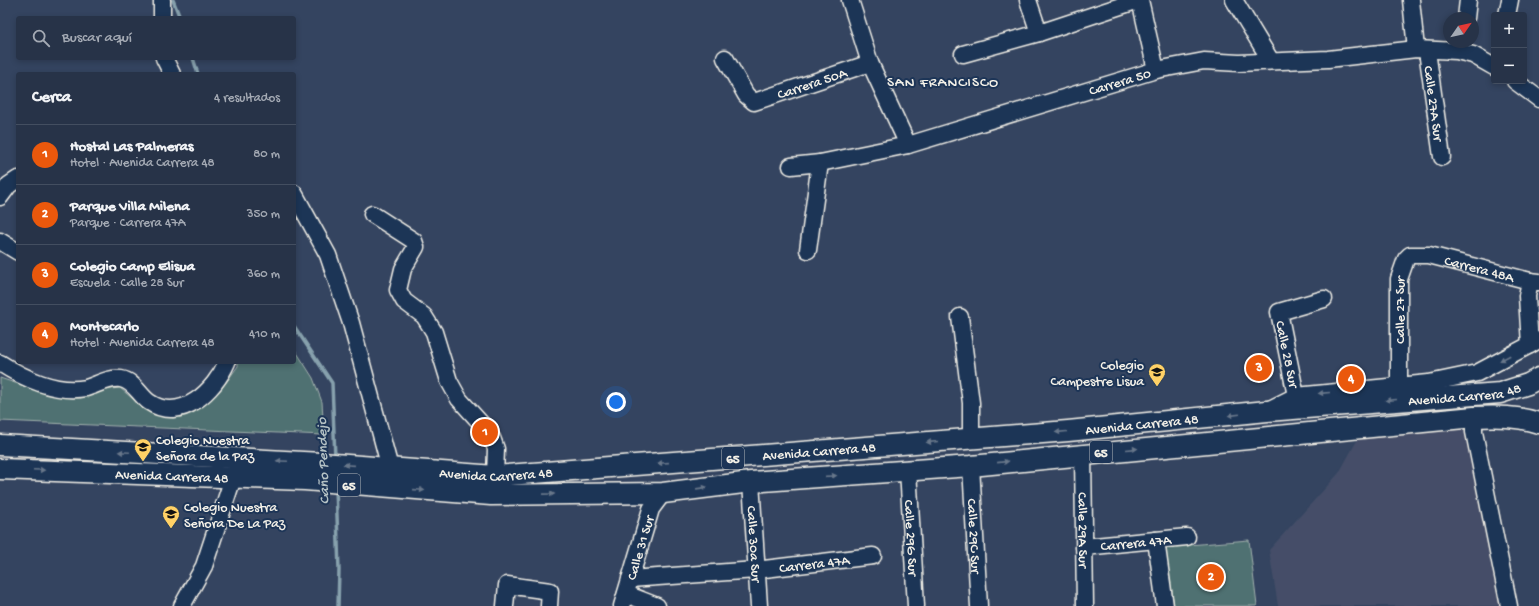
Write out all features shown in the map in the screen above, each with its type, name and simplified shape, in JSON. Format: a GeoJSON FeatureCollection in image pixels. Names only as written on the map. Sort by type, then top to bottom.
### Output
{"type":"FeatureCollection","features":[{"type":"Feature","properties":{"kind":"main road","name":"Avenida Carrera 48"},"geometry":{"type":"LineString","coordinates":[[0,469],[233,478],[384,468],[495,476],[971,439],[1197,419],[1267,411],[1500,393],[1528,384],[1539,378]]}},
{"type":"Feature","properties":{"kind":"main road","name":"Avenida Carrera 48"},"geometry":{"type":"LineString","coordinates":[[0,444],[319,473],[380,487],[491,495],[663,493],[751,482],[971,466],[1474,417],[1502,416],[1528,419],[1539,423]]}},
{"type":"Feature","properties":{"kind":"street"},"geometry":{"type":"LineString","coordinates":[[162,0],[162,16]]}},
{"type":"Feature","properties":{"kind":"street"},"geometry":{"type":"LineString","coordinates":[[850,0],[870,63],[908,145]]}},
{"type":"Feature","properties":{"kind":"street"},"geometry":{"type":"LineString","coordinates":[[1028,0],[1039,33]]}},
{"type":"Feature","properties":{"kind":"street"},"geometry":{"type":"LineString","coordinates":[[963,54],[1039,33],[1140,0],[1156,70]]}},
{"type":"Feature","properties":{"kind":"street"},"geometry":{"type":"LineString","coordinates":[[1234,0],[1271,61]]}},
{"type":"Feature","properties":{"kind":"street","name":"Calle 27A Sur"},"geometry":{"type":"LineString","coordinates":[[1411,0],[1442,157]]}},
{"type":"Feature","properties":{"kind":"street"},"geometry":{"type":"LineString","coordinates":[[1467,12],[1468,0]]}},
{"type":"Feature","properties":{"kind":"street"},"geometry":{"type":"LineString","coordinates":[[1508,12],[1510,0]]}},
{"type":"Feature","properties":{"kind":"street","name":"Carrera 50"},"geometry":{"type":"LineString","coordinates":[[791,166],[820,163],[908,145],[1156,70],[1204,61],[1239,63],[1328,59],[1443,48]]}},
{"type":"Feature","properties":{"kind":"street","name":"Carrera 50"},"geometry":{"type":"LineString","coordinates":[[1461,48],[1491,65]]}},
{"type":"Feature","properties":{"kind":"street","name":"Carrera 50A"},"geometry":{"type":"LineString","coordinates":[[725,58],[746,95],[754,102],[870,63]]}},
{"type":"Feature","properties":{"kind":"street"},"geometry":{"type":"LineString","coordinates":[[165,60],[171,72]]}},
{"type":"Feature","properties":{"kind":"street"},"geometry":{"type":"LineString","coordinates":[[1519,84],[1539,100]]}},
{"type":"Feature","properties":{"kind":"street"},"geometry":{"type":"LineString","coordinates":[[808,250],[820,163]]}},
{"type":"Feature","properties":{"kind":"street"},"geometry":{"type":"LineString","coordinates":[[0,197],[9,185],[16,180]]}},
{"type":"Feature","properties":{"kind":"street"},"geometry":{"type":"LineString","coordinates":[[296,197],[328,255],[351,323],[384,468]]}},
{"type":"Feature","properties":{"kind":"street"},"geometry":{"type":"LineString","coordinates":[[372,214],[414,241],[416,247],[403,269],[398,290],[404,301],[424,316],[434,332],[448,381],[455,393],[487,430],[492,438],[496,449],[495,476]]}},
{"type":"Feature","properties":{"kind":"street"},"geometry":{"type":"LineString","coordinates":[[0,241],[16,251]]}},
{"type":"Feature","properties":{"kind":"street","name":"Carrera 48A"},"geometry":{"type":"LineString","coordinates":[[1429,254],[1535,281]]}},
{"type":"Feature","properties":{"kind":"street","name":"Calle 27 Sur"},"geometry":{"type":"LineString","coordinates":[[1399,386],[1399,279],[1406,259],[1410,255],[1429,254]]}},
{"type":"Feature","properties":{"kind":"street"},"geometry":{"type":"LineString","coordinates":[[1267,411],[1296,396],[1429,383],[1477,373],[1534,342],[1527,296],[1535,281]]}},
{"type":"Feature","properties":{"kind":"street","name":"Calle 28 Sur"},"geometry":{"type":"LineString","coordinates":[[1296,396],[1279,312],[1324,299]]}},
{"type":"Feature","properties":{"kind":"street"},"geometry":{"type":"LineString","coordinates":[[960,317],[971,403],[971,439]]}},
{"type":"Feature","properties":{"kind":"street"},"geometry":{"type":"LineString","coordinates":[[0,363],[35,381],[61,387],[85,388],[111,379],[122,379],[131,383],[149,402],[164,408],[181,408],[196,401],[221,376],[226,364]]}},
{"type":"Feature","properties":{"kind":"street"},"geometry":{"type":"LineString","coordinates":[[1474,417],[1474,432],[1509,606]]}},
{"type":"Feature","properties":{"kind":"street","name":"Calle 29A Sur"},"geometry":{"type":"LineString","coordinates":[[1083,454],[1085,606]]}},
{"type":"Feature","properties":{"kind":"street","name":"Calle 29C Sur"},"geometry":{"type":"LineString","coordinates":[[971,466],[979,606]]}},
{"type":"Feature","properties":{"kind":"street","name":"Calle 29G Sur"},"geometry":{"type":"LineString","coordinates":[[908,470],[916,606]]}},
{"type":"Feature","properties":{"kind":"street"},"geometry":{"type":"LineString","coordinates":[[182,606],[204,566],[233,478]]}},
{"type":"Feature","properties":{"kind":"street","name":"Calle 30a Sur"},"geometry":{"type":"LineString","coordinates":[[751,482],[759,606]]}},
{"type":"Feature","properties":{"kind":"street","name":"Calle 31 Sur"},"geometry":{"type":"LineString","coordinates":[[626,593],[651,509],[663,493]]}},
{"type":"Feature","properties":{"kind":"street","name":"Carrera 47A"},"geometry":{"type":"LineString","coordinates":[[1084,547],[1187,537]]}},
{"type":"Feature","properties":{"kind":"street"},"geometry":{"type":"LineString","coordinates":[[1156,540],[1165,606]]}},
{"type":"Feature","properties":{"kind":"street","name":"Carrera 47A"},"geometry":{"type":"LineString","coordinates":[[626,593],[756,570],[873,556]]}},
{"type":"Feature","properties":{"kind":"street"},"geometry":{"type":"LineString","coordinates":[[505,606],[506,585],[549,598]]}},
{"type":"Feature","properties":{"kind":"street"},"geometry":{"type":"LineString","coordinates":[[626,593],[657,606]]}},
{"type":"Feature","properties":{"kind":"shaded area"},"geometry":{"type":"Polygon","coordinates":[[[1463,426],[1503,606],[1278,606],[1269,550],[1339,473],[1360,435],[1463,426]]]}},
{"type":"Feature","properties":{"kind":"green space"},"geometry":{"type":"Polygon","coordinates":[[[296,351],[313,378],[322,402],[324,435],[0,421],[0,378],[45,393],[81,397],[102,390],[120,388],[145,409],[173,418],[194,410],[220,391],[238,364],[296,364],[296,351]]]}},
{"type":"Feature","properties":{"kind":"green space"},"geometry":{"type":"Polygon","coordinates":[[[1249,540],[1257,606],[1174,606],[1165,547],[1249,540]]]}},
{"type":"Feature","properties":{"kind":"waterway","name":"Caño Pendejo"},"geometry":{"type":"LineString","coordinates":[[173,0],[179,16]]}},
{"type":"Feature","properties":{"kind":"waterway","name":"Caño Pendejo"},"geometry":{"type":"LineString","coordinates":[[194,60],[197,72]]}},
{"type":"Feature","properties":{"kind":"waterway","name":"Caño Pendejo"},"geometry":{"type":"LineString","coordinates":[[296,329],[332,383],[335,458]]}},
{"type":"Feature","properties":{"kind":"waterway","name":"Caño Pendejo"},"geometry":{"type":"LineString","coordinates":[[336,488],[339,570],[338,606]]}},
{"type":"Feature","properties":{"kind":"place","name":"Colegio Camp Elisua"},"geometry":{"type":"Point","coordinates":[1259,368]}},
{"type":"Feature","properties":{"kind":"place","name":"Montecarlo"},"geometry":{"type":"Point","coordinates":[1351,379]}},
{"type":"Feature","properties":{"kind":"place","name":"Colegio Campestre Lisua"},"geometry":{"type":"Point","coordinates":[1157,387]}},
{"type":"Feature","properties":{"kind":"place","name":"Hostal Las Palmeras"},"geometry":{"type":"Point","coordinates":[485,432]}},
{"type":"Feature","properties":{"kind":"place","name":"Colegio Nuestra Señora de la Paz"},"geometry":{"type":"Point","coordinates":[143,462]}},
{"type":"Feature","properties":{"kind":"place","name":"Colegio Nuestra Señora De La Paz"},"geometry":{"type":"Point","coordinates":[171,529]}},
{"type":"Feature","properties":{"kind":"place","name":"Parque Villa Milena"},"geometry":{"type":"Point","coordinates":[1211,577]}},
{"type":"Feature","properties":{"kind":"district","name":"SAN FRANCISCO"},"geometry":{"type":"Point","coordinates":[943,81]}}]}
